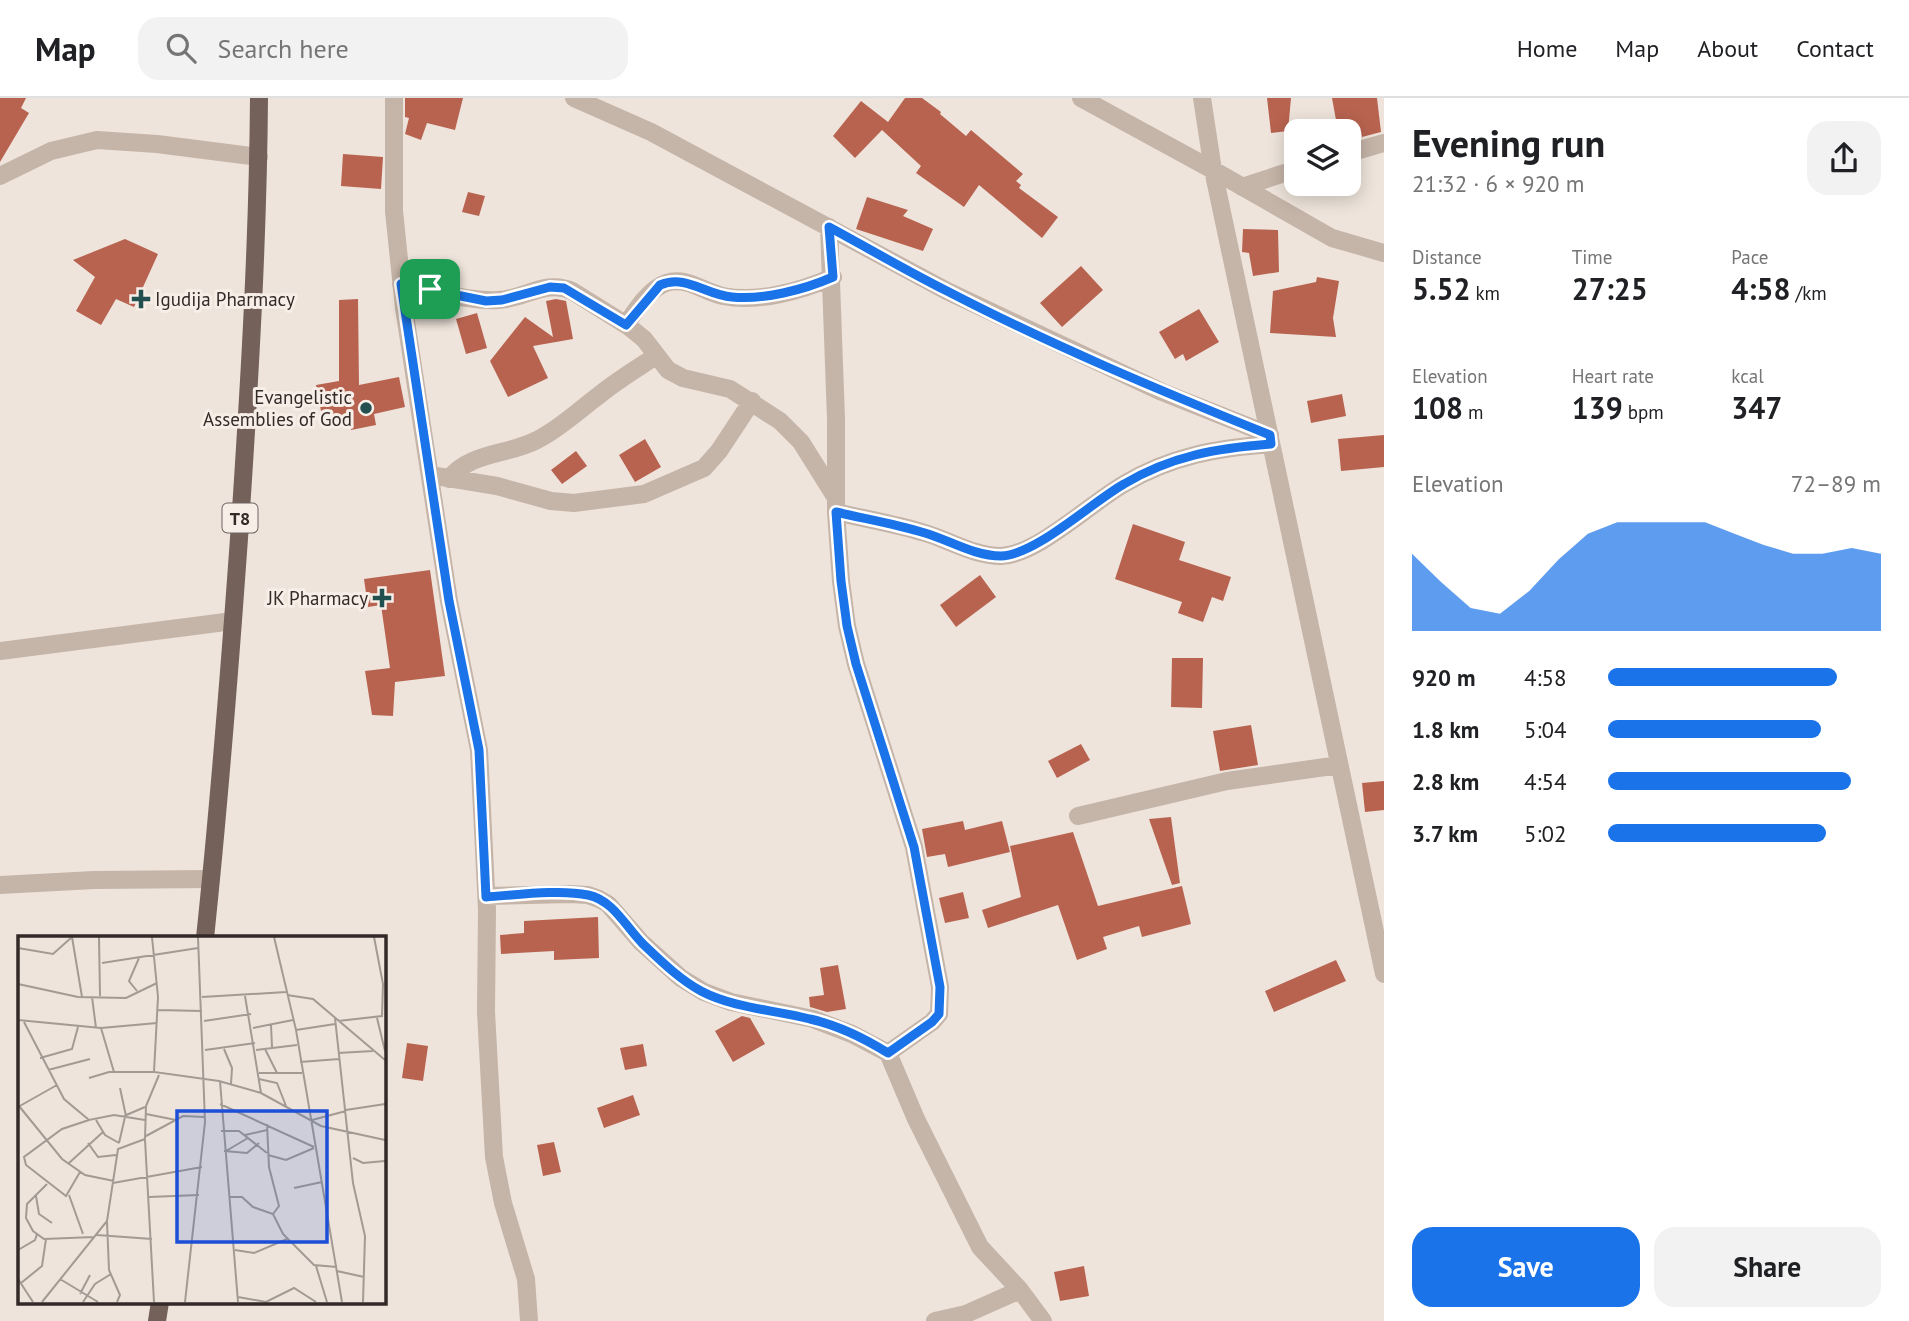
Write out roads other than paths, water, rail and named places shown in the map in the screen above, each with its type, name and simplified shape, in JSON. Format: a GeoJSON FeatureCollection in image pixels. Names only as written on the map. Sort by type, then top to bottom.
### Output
{"type":"FeatureCollection","features":[{"type":"Feature","properties":{"kind":"main road","name":"T8"},"geometry":{"type":"LineString","coordinates":[[205,936],[233,621],[253,342],[259,98]]}},
{"type":"Feature","properties":{"kind":"street"},"geometry":{"type":"LineString","coordinates":[[394,98],[394,211],[401,284],[449,601],[479,750],[486,897],[486,1012],[494,1157],[503,1203],[526,1279],[529,1321]]}},
{"type":"Feature","properties":{"kind":"street"},"geometry":{"type":"LineString","coordinates":[[574,98],[651,132],[947,292],[1270,440]]}},
{"type":"Feature","properties":{"kind":"street"},"geometry":{"type":"LineString","coordinates":[[1081,98],[1332,238],[1384,253]]}},
{"type":"Feature","properties":{"kind":"street"},"geometry":{"type":"LineString","coordinates":[[1202,98],[1213,170],[1339,765],[1378,923],[1384,974]]}},
{"type":"Feature","properties":{"kind":"street"},"geometry":{"type":"LineString","coordinates":[[0,176],[51,151],[97,140],[158,144],[259,157]]}},
{"type":"Feature","properties":{"kind":"street"},"geometry":{"type":"LineString","coordinates":[[1361,150],[1384,143]]}},
{"type":"Feature","properties":{"kind":"street"},"geometry":{"type":"LineString","coordinates":[[1242,187],[1284,173]]}},
{"type":"Feature","properties":{"kind":"street"},"geometry":{"type":"LineString","coordinates":[[829,227],[833,277],[836,505],[847,626],[856,664],[914,847],[940,987],[939,1014],[932,1022],[888,1053]]}},
{"type":"Feature","properties":{"kind":"street"},"geometry":{"type":"LineString","coordinates":[[626,325],[660,285],[666,283],[679,281],[719,296],[744,298],[780,293],[833,277]]}},
{"type":"Feature","properties":{"kind":"street"},"geometry":{"type":"LineString","coordinates":[[401,284],[486,301],[502,300],[550,287],[564,288],[626,325],[644,339],[668,370],[683,378],[730,389],[780,421],[801,442],[836,505],[979,552],[1002,556],[1033,545],[1123,484],[1174,459],[1270,440]]}},
{"type":"Feature","properties":{"kind":"street"},"geometry":{"type":"LineString","coordinates":[[449,479],[454,473],[478,460],[535,441],[656,356]]}},
{"type":"Feature","properties":{"kind":"street"},"geometry":{"type":"LineString","coordinates":[[430,475],[497,486],[551,501],[574,503],[644,494],[704,468],[719,451],[752,401]]}},
{"type":"Feature","properties":{"kind":"street"},"geometry":{"type":"LineString","coordinates":[[0,650],[233,621]]}},
{"type":"Feature","properties":{"kind":"street"},"geometry":{"type":"LineString","coordinates":[[1078,816],[1227,781],[1339,765]]}},
{"type":"Feature","properties":{"kind":"street"},"geometry":{"type":"LineString","coordinates":[[0,885],[94,880],[211,879]]}},
{"type":"Feature","properties":{"kind":"street"},"geometry":{"type":"LineString","coordinates":[[486,897],[569,894],[588,895],[599,899],[608,904],[641,942],[681,978],[704,992],[731,1002],[813,1019],[852,1034],[888,1053],[916,1119],[980,1247],[1020,1290],[1043,1321]]}},
{"type":"Feature","properties":{"kind":"street"},"geometry":{"type":"LineString","coordinates":[[935,1321],[967,1314],[1020,1290]]}},
{"type":"Feature","properties":{"kind":"place","name":"Igudija Pharmacy"},"geometry":{"type":"Point","coordinates":[141,299]}},
{"type":"Feature","properties":{"kind":"place","name":"Evangelistic Assemblies of God"},"geometry":{"type":"Point","coordinates":[366,408]}},
{"type":"Feature","properties":{"kind":"place","name":"JK Pharmacy"},"geometry":{"type":"Point","coordinates":[382,598]}}]}
